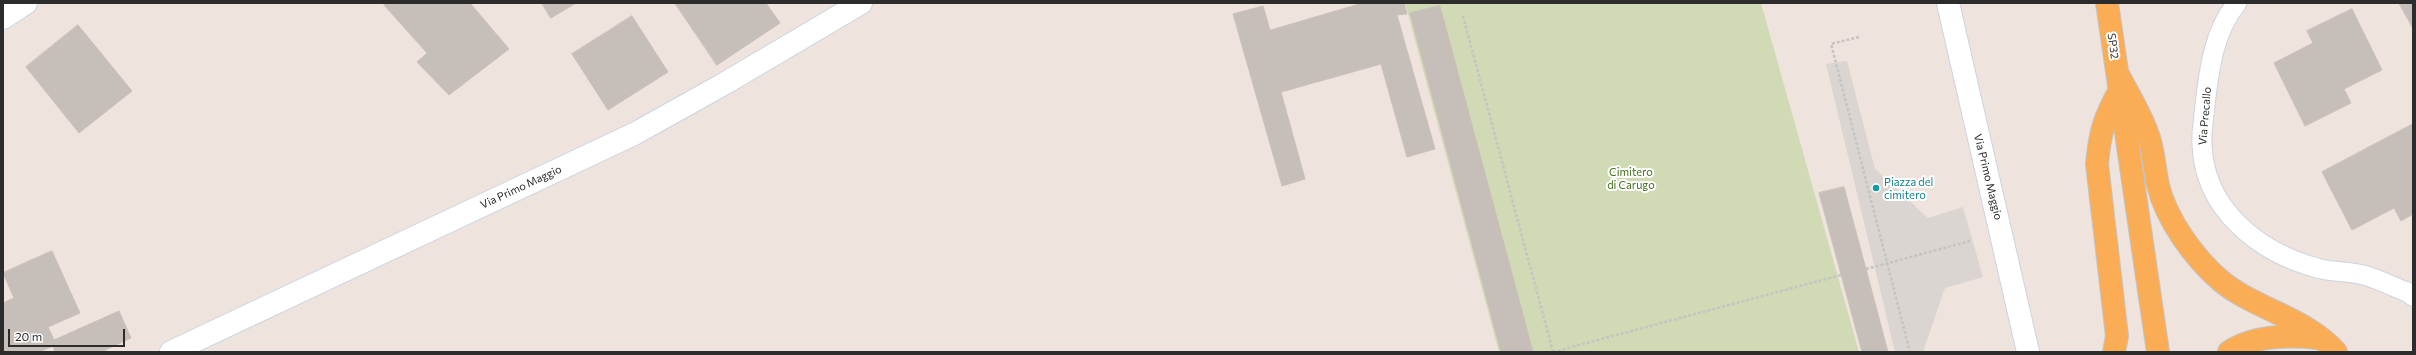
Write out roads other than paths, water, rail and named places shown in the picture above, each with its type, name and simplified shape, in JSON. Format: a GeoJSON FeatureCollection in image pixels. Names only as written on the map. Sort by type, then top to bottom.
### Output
{"type":"FeatureCollection","features":[{"type":"Feature","properties":{"kind":"main road","name":"SP32"},"geometry":{"type":"LineString","coordinates":[[2107,3],[2158,352]]}},
{"type":"Feature","properties":{"kind":"main road"},"geometry":{"type":"LineString","coordinates":[[2118,81],[2147,131],[2164,202],[2190,246],[2219,280],[2235,292],[2303,327],[2336,352]]}},
{"type":"Feature","properties":{"kind":"main road"},"geometry":{"type":"LineString","coordinates":[[2114,352],[2117,336],[2097,164],[2099,143],[2106,115],[2118,81]]}},
{"type":"Feature","properties":{"kind":"main road"},"geometry":{"type":"LineString","coordinates":[[2228,352],[2248,343],[2280,336],[2319,338]]}},
{"type":"Feature","properties":{"kind":"street"},"geometry":{"type":"LineString","coordinates":[[3,18],[26,3]]}},
{"type":"Feature","properties":{"kind":"street","name":"Via Primo Maggio"},"geometry":{"type":"LineString","coordinates":[[171,352],[634,134],[722,85],[861,3]]}},
{"type":"Feature","properties":{"kind":"street","name":"Via Primo Maggio"},"geometry":{"type":"LineString","coordinates":[[1948,3],[2002,232],[2028,352]]}},
{"type":"Feature","properties":{"kind":"lane","name":"Via Precallo"},"geometry":{"type":"LineString","coordinates":[[2237,3],[2226,16],[2209,75],[2202,145],[2213,190],[2229,216],[2252,238],[2277,254],[2318,268],[2360,274],[2407,292],[2413,296]]}},
{"type":"Feature","properties":{"kind":"place","name":"Piazza del cimitero"},"geometry":{"type":"Point","coordinates":[1876,188]}},
{"type":"Feature","properties":{"kind":"park label","name":"Cimitero di Carugo"},"geometry":{"type":"Point","coordinates":[1631,178]}}]}
